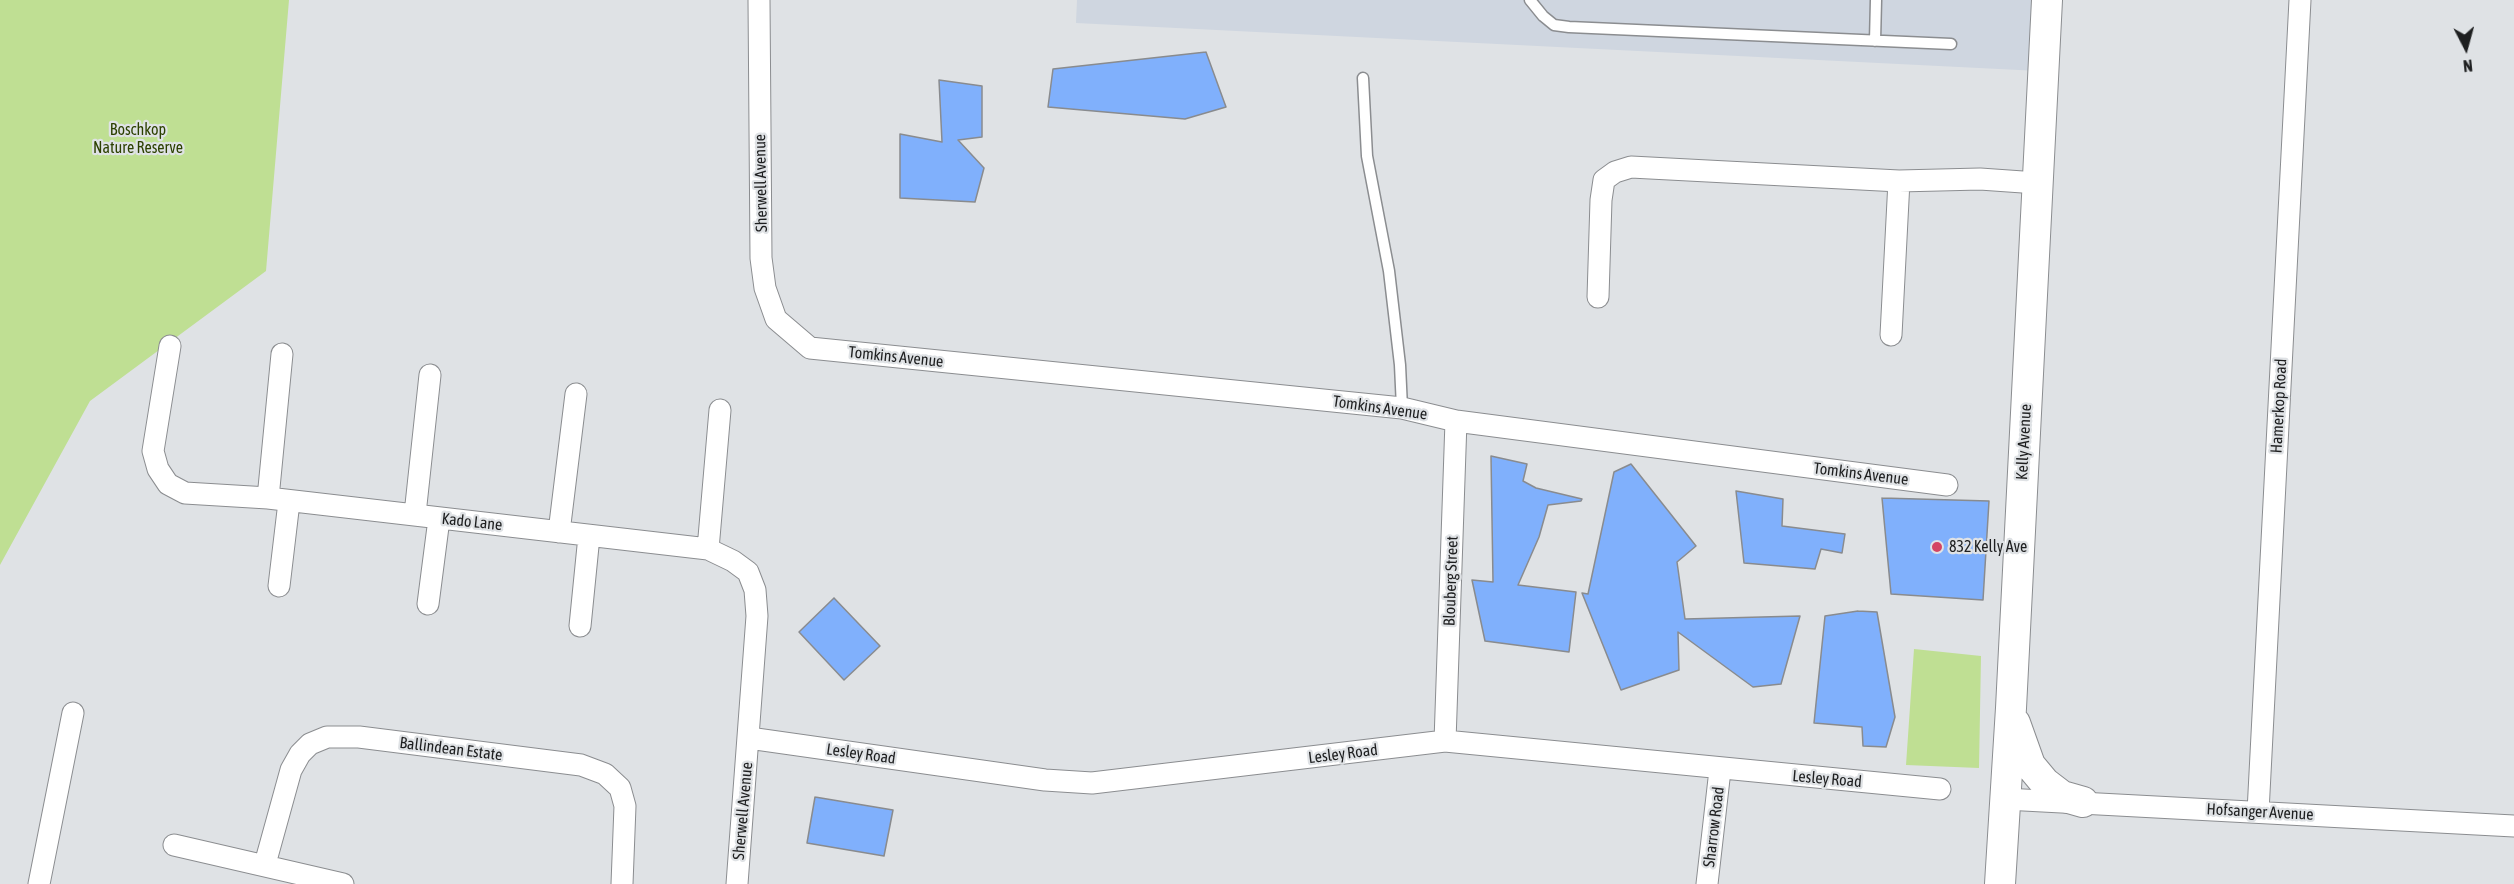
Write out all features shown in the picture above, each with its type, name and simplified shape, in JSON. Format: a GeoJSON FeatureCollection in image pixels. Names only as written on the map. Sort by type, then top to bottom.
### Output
{"type":"FeatureCollection","features":[{"type":"Feature","properties":{"kind":"street","name":"Sherwell Avenue"},"geometry":{"type":"LineString","coordinates":[[759,0],[761,258],[765,288],[776,319],[810,348]]}},
{"type":"Feature","properties":{"kind":"street","name":"Kelly Avenue"},"geometry":{"type":"LineString","coordinates":[[2000,884],[2047,0]]}},
{"type":"Feature","properties":{"kind":"street","name":"Hamerkop Road"},"geometry":{"type":"LineString","coordinates":[[2258,812],[2300,0]]}},
{"type":"Feature","properties":{"kind":"street"},"geometry":{"type":"LineString","coordinates":[[1598,297],[1601,200],[1604,180],[1615,172],[1631,167],[1899,181],[1980,179],[2037,183]]}},
{"type":"Feature","properties":{"kind":"street"},"geometry":{"type":"LineString","coordinates":[[1891,335],[1899,181]]}},
{"type":"Feature","properties":{"kind":"street","name":"Kado Lane"},"geometry":{"type":"LineString","coordinates":[[170,346],[153,451],[158,469],[168,484],[185,493],[268,498],[708,549],[733,561],[748,572],[755,590],[757,616],[749,738]]}},
{"type":"Feature","properties":{"kind":"street","name":"Tomkins Avenue"},"geometry":{"type":"LineString","coordinates":[[810,348],[1402,408],[1456,421],[1947,485]]}},
{"type":"Feature","properties":{"kind":"street"},"geometry":{"type":"LineString","coordinates":[[268,498],[282,354]]}},
{"type":"Feature","properties":{"kind":"street"},"geometry":{"type":"LineString","coordinates":[[415,514],[430,375]]}},
{"type":"Feature","properties":{"kind":"street"},"geometry":{"type":"LineString","coordinates":[[559,532],[576,394]]}},
{"type":"Feature","properties":{"kind":"street"},"geometry":{"type":"LineString","coordinates":[[708,549],[720,410]]}},
{"type":"Feature","properties":{"kind":"street","name":"Blouberg Street"},"geometry":{"type":"LineString","coordinates":[[1445,741],[1456,421]]}},
{"type":"Feature","properties":{"kind":"street"},"geometry":{"type":"LineString","coordinates":[[279,586],[289,502]]}},
{"type":"Feature","properties":{"kind":"street"},"geometry":{"type":"LineString","coordinates":[[428,604],[439,519]]}},
{"type":"Feature","properties":{"kind":"street"},"geometry":{"type":"LineString","coordinates":[[580,626],[589,536]]}},
{"type":"Feature","properties":{"kind":"street"},"geometry":{"type":"LineString","coordinates":[[2011,708],[2030,765],[2045,783],[2062,795],[2083,802]]}},
{"type":"Feature","properties":{"kind":"street"},"geometry":{"type":"LineString","coordinates":[[39,884],[73,713]]}},
{"type":"Feature","properties":{"kind":"street","name":"Ballindean Estate"},"geometry":{"type":"LineString","coordinates":[[265,864],[291,770],[300,754],[310,744],[327,737],[359,737],[581,765],[605,774],[620,788],[626,806],[622,884]]}},
{"type":"Feature","properties":{"kind":"street","name":"Sherwell Avenue"},"geometry":{"type":"LineString","coordinates":[[737,884],[749,738]]}},
{"type":"Feature","properties":{"kind":"street","name":"Lesley Road"},"geometry":{"type":"LineString","coordinates":[[749,738],[1045,780],[1092,783],[1445,741],[1720,770],[1940,789]]}},
{"type":"Feature","properties":{"kind":"street","name":"Sharrow Road"},"geometry":{"type":"LineString","coordinates":[[1707,884],[1720,770]]}},
{"type":"Feature","properties":{"kind":"street","name":"Hofsanger Avenue"},"geometry":{"type":"LineString","coordinates":[[2005,799],[2514,826]]}},
{"type":"Feature","properties":{"kind":"street"},"geometry":{"type":"LineString","coordinates":[[174,845],[265,864],[343,884]]}},
{"type":"Feature","properties":{"kind":"lane"},"geometry":{"type":"LineString","coordinates":[[1530,0],[1554,25],[1569,27],[1951,44]]}},
{"type":"Feature","properties":{"kind":"lane"},"geometry":{"type":"LineString","coordinates":[[1875,41],[1876,0]]}},
{"type":"Feature","properties":{"kind":"lane"},"geometry":{"type":"LineString","coordinates":[[1363,78],[1367,156],[1389,271],[1400,365],[1402,408]]}},
{"type":"Feature","properties":{"kind":"shaded area"},"geometry":{"type":"Polygon","coordinates":[[[1077,0],[2039,0],[2039,71],[1076,23],[1077,0]]]}},
{"type":"Feature","properties":{"kind":"green space","name":"Boschkop Nature Reserve"},"geometry":{"type":"Polygon","coordinates":[[[0,0],[289,0],[266,271],[90,401],[0,565],[0,0]]]}},
{"type":"Feature","properties":{"kind":"green space"},"geometry":{"type":"Polygon","coordinates":[[[1914,649],[1981,656],[1979,768],[1906,765],[1914,649]]]}},
{"type":"Feature","properties":{"kind":"building"},"geometry":{"type":"Polygon","coordinates":[[[1206,52],[1226,107],[1185,119],[1048,107],[1053,69],[1206,52]]]}},
{"type":"Feature","properties":{"kind":"building"},"geometry":{"type":"Polygon","coordinates":[[[939,80],[982,86],[982,137],[958,140],[984,168],[975,202],[900,198],[900,134],[942,142],[939,80]]]}},
{"type":"Feature","properties":{"kind":"building"},"geometry":{"type":"Polygon","coordinates":[[[1491,456],[1527,464],[1523,481],[1536,488],[1582,499],[1548,505],[1539,537],[1518,585],[1576,592],[1569,652],[1485,641],[1472,580],[1493,582],[1491,456]]]}},
{"type":"Feature","properties":{"kind":"building"},"geometry":{"type":"Polygon","coordinates":[[[1631,464],[1696,546],[1677,562],[1685,619],[1800,616],[1781,684],[1753,687],[1678,632],[1679,670],[1621,690],[1582,593],[1588,594],[1614,472],[1631,464]]]}},
{"type":"Feature","properties":{"kind":"building"},"geometry":{"type":"Polygon","coordinates":[[[1736,491],[1783,499],[1782,526],[1845,534],[1842,553],[1821,549],[1815,569],[1744,563],[1736,491]]]}},
{"type":"Feature","properties":{"kind":"building","name":"832 Kelly Ave"},"geometry":{"type":"Polygon","coordinates":[[[1882,498],[1989,501],[1983,600],[1891,594],[1882,498]]]}},
{"type":"Feature","properties":{"kind":"building"},"geometry":{"type":"Polygon","coordinates":[[[834,598],[880,646],[844,680],[799,632],[834,598]]]}},
{"type":"Feature","properties":{"kind":"building"},"geometry":{"type":"Polygon","coordinates":[[[1858,611],[1877,612],[1895,717],[1886,747],[1863,746],[1862,727],[1814,723],[1825,616],[1858,611]]]}},
{"type":"Feature","properties":{"kind":"building"},"geometry":{"type":"Polygon","coordinates":[[[815,797],[893,810],[884,856],[807,843],[815,797]]]}},
{"type":"Feature","properties":{"kind":"place","name":"832 Kelly Ave"},"geometry":{"type":"Point","coordinates":[1937,547]}}]}
